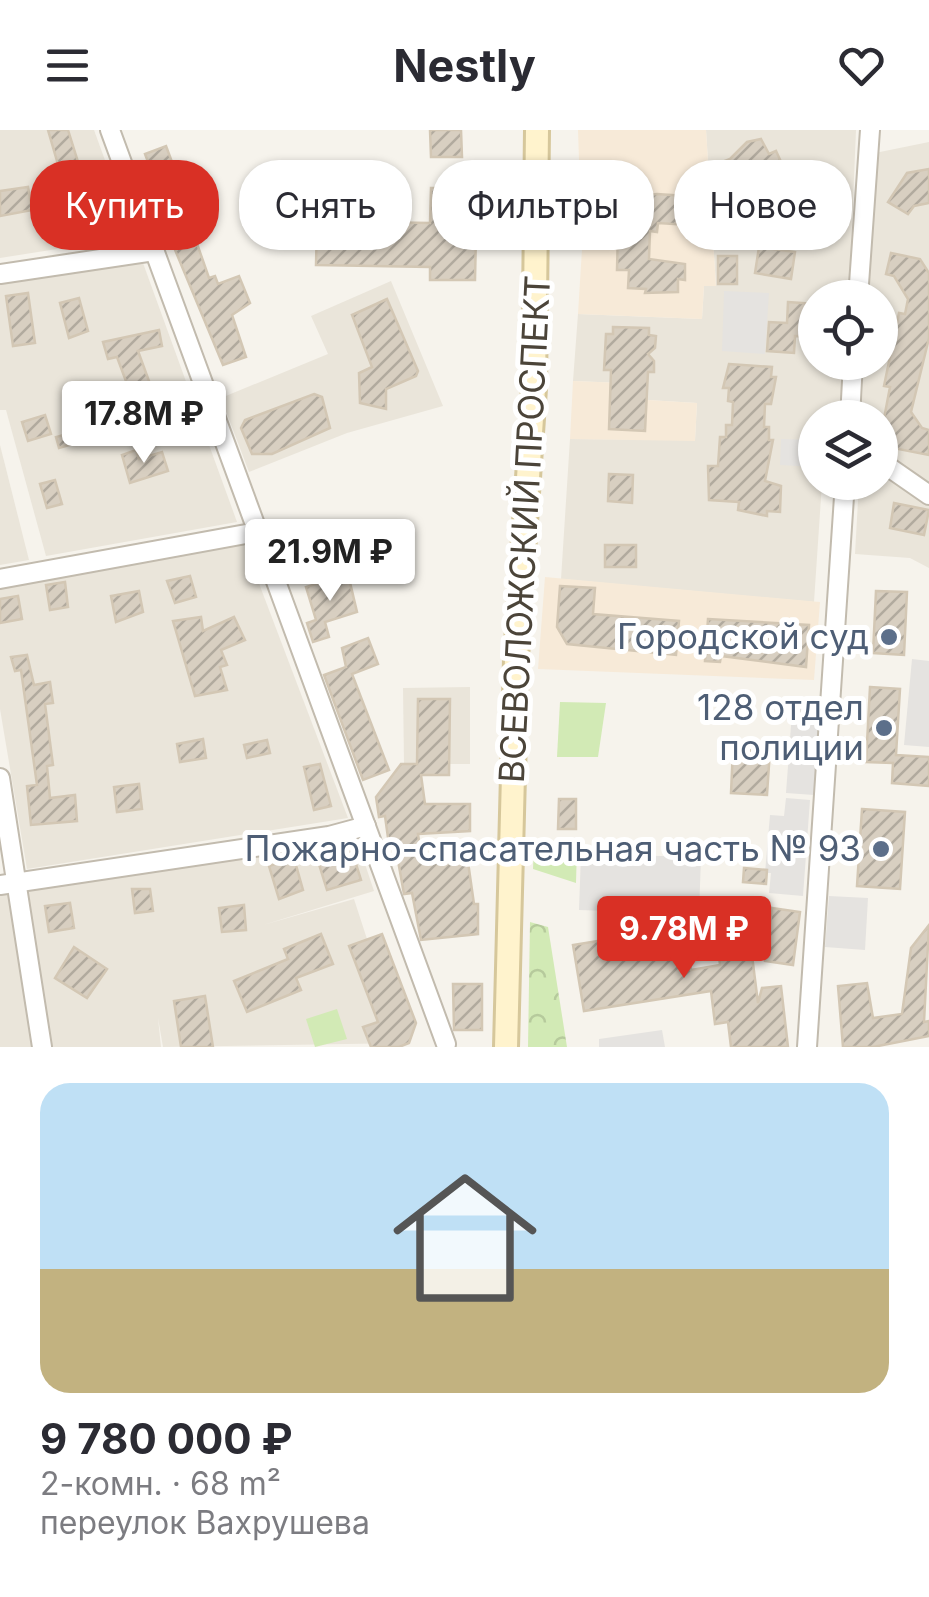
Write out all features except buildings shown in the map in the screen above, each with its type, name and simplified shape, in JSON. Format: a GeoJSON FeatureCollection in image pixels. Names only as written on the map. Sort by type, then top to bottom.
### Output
{"type":"FeatureCollection","features":[{"type":"Feature","properties":{"kind":"street"},"geometry":{"type":"LineString","coordinates":[[110,130],[446,1044]]}},
{"type":"Feature","properties":{"kind":"street","name":"ВСЕВОЛОЖСКИЙ ПРОСПЕКТ"},"geometry":{"type":"LineString","coordinates":[[506,1047],[516,658],[534,388],[537,130]]}},
{"type":"Feature","properties":{"kind":"street"},"geometry":{"type":"LineString","coordinates":[[859,280],[870,130]]}},
{"type":"Feature","properties":{"kind":"street"},"geometry":{"type":"LineString","coordinates":[[0,274],[154,251]]}},
{"type":"Feature","properties":{"kind":"street"},"geometry":{"type":"LineString","coordinates":[[898,473],[929,495]]}},
{"type":"Feature","properties":{"kind":"street"},"geometry":{"type":"LineString","coordinates":[[807,1047],[844,500]]}},
{"type":"Feature","properties":{"kind":"street"},"geometry":{"type":"LineString","coordinates":[[0,579],[257,532]]}},
{"type":"Feature","properties":{"kind":"street"},"geometry":{"type":"LineString","coordinates":[[0,778],[9,883],[42,1047]]}},
{"type":"Feature","properties":{"kind":"street"},"geometry":{"type":"LineString","coordinates":[[9,883],[329,836],[366,826]]}},
{"type":"Feature","properties":{"kind":"shaded area"},"geometry":{"type":"Polygon","coordinates":[[[0,130],[94,130],[105,160],[30,160],[30,250],[51,250],[0,258],[0,130]]]}},
{"type":"Feature","properties":{"kind":"shaded area"},"geometry":{"type":"Polygon","coordinates":[[[578,130],[706,130],[708,160],[674,160],[674,250],[714,250],[716,286],[704,286],[702,319],[578,314],[582,250],[654,250],[654,160],[579,160],[578,130]]]}},
{"type":"Feature","properties":{"kind":"shaded area"},"geometry":{"type":"Polygon","coordinates":[[[706,130],[856,130],[852,225],[852,160],[708,160],[706,130]]]}},
{"type":"Feature","properties":{"kind":"shaded area"},"geometry":{"type":"Polygon","coordinates":[[[929,142],[929,485],[898,463],[898,400],[862,400],[863,380],[898,380],[898,280],[868,280],[875,153],[929,142]]]}},
{"type":"Feature","properties":{"kind":"shaded area"},"geometry":{"type":"Polygon","coordinates":[[[714,250],[851,250],[850,280],[798,280],[798,380],[844,380],[843,400],[798,400],[798,500],[821,500],[814,602],[561,579],[570,439],[695,440],[697,403],[648,400],[648,384],[573,381],[578,314],[702,319],[704,286],[716,286],[714,250]]]}},
{"type":"Feature","properties":{"kind":"shaded area"},"geometry":{"type":"Polygon","coordinates":[[[143,263],[237,522],[46,556],[6,410],[0,410],[0,283],[143,263]]]}},
{"type":"Feature","properties":{"kind":"shaded area"},"geometry":{"type":"Polygon","coordinates":[[[391,281],[443,406],[347,433],[249,472],[221,398],[328,354],[311,316],[391,281]]]}},
{"type":"Feature","properties":{"kind":"shaded area"},"geometry":{"type":"Polygon","coordinates":[[[724,291],[769,293],[765,354],[722,351],[724,291]]]}},
{"type":"Feature","properties":{"kind":"shaded area"},"geometry":{"type":"Polygon","coordinates":[[[573,381],[648,384],[648,400],[697,403],[695,441],[570,439],[573,381]]]}},
{"type":"Feature","properties":{"kind":"shaded area"},"geometry":{"type":"Polygon","coordinates":[[[781,439],[798,440],[798,466],[780,465],[781,439]]]}},
{"type":"Feature","properties":{"kind":"shaded area"},"geometry":{"type":"Polygon","coordinates":[[[0,445],[29,560],[0,565],[0,445]]]}},
{"type":"Feature","properties":{"kind":"shaded area"},"geometry":{"type":"Polygon","coordinates":[[[898,484],[929,506],[929,568],[910,558],[855,554],[858,500],[898,500],[898,484]]]}},
{"type":"Feature","properties":{"kind":"shaded area"},"geometry":{"type":"Polygon","coordinates":[[[244,544],[348,818],[27,869],[0,709],[0,588],[244,544]]]}},
{"type":"Feature","properties":{"kind":"shaded area"},"geometry":{"type":"Polygon","coordinates":[[[545,577],[820,602],[814,680],[538,669],[545,577]]]}},
{"type":"Feature","properties":{"kind":"shaded area"},"geometry":{"type":"Polygon","coordinates":[[[912,659],[929,661],[929,747],[904,745],[912,659]]]}},
{"type":"Feature","properties":{"kind":"shaded area"},"geometry":{"type":"Polygon","coordinates":[[[470,687],[470,764],[404,764],[403,688],[470,687]]]}},
{"type":"Feature","properties":{"kind":"shaded area"},"geometry":{"type":"Polygon","coordinates":[[[793,699],[821,701],[814,795],[786,793],[793,699]]]}},
{"type":"Feature","properties":{"kind":"shaded area"},"geometry":{"type":"Polygon","coordinates":[[[786,798],[810,800],[803,896],[769,893],[771,873],[765,873],[770,815],[784,816],[786,798]]]}},
{"type":"Feature","properties":{"kind":"shaded area"},"geometry":{"type":"Polygon","coordinates":[[[356,837],[374,891],[263,925],[354,899],[367,939],[382,934],[416,1025],[408,1043],[163,1047],[158,1018],[161,1047],[46,1047],[24,891],[356,837]]]}},
{"type":"Feature","properties":{"kind":"shaded area"},"geometry":{"type":"Polygon","coordinates":[[[581,854],[701,857],[699,914],[579,910],[581,854]]]}},
{"type":"Feature","properties":{"kind":"shaded area"},"geometry":{"type":"Polygon","coordinates":[[[11,893],[34,1047],[0,1047],[0,895],[11,893]]]}},
{"type":"Feature","properties":{"kind":"shaded area"},"geometry":{"type":"Polygon","coordinates":[[[829,896],[868,898],[865,950],[825,947],[829,896]]]}},
{"type":"Feature","properties":{"kind":"shaded area"},"geometry":{"type":"Polygon","coordinates":[[[662,1030],[665,1047],[599,1047],[599,1039],[662,1030]]]}},
{"type":"Feature","properties":{"kind":"green space"},"geometry":{"type":"Polygon","coordinates":[[[560,702],[606,703],[598,757],[557,757],[560,702]]]}},
{"type":"Feature","properties":{"kind":"green space"},"geometry":{"type":"Polygon","coordinates":[[[534,845],[577,847],[576,883],[533,869],[534,845]]]}},
{"type":"Feature","properties":{"kind":"green space"},"geometry":{"type":"Polygon","coordinates":[[[530,922],[548,927],[567,1047],[528,1047],[530,922]]]}},
{"type":"Feature","properties":{"kind":"green space"},"geometry":{"type":"Polygon","coordinates":[[[337,1009],[347,1039],[315,1047],[306,1019],[337,1009]]]}},
{"type":"Feature","properties":{"kind":"place","name":"Городской суд"},"geometry":{"type":"Point","coordinates":[889,637]}},
{"type":"Feature","properties":{"kind":"place","name":"128 отдел полиции"},"geometry":{"type":"Point","coordinates":[884,728]}},
{"type":"Feature","properties":{"kind":"place","name":"Пожарно-спасательная часть № 93"},"geometry":{"type":"Point","coordinates":[881,849]}}]}
